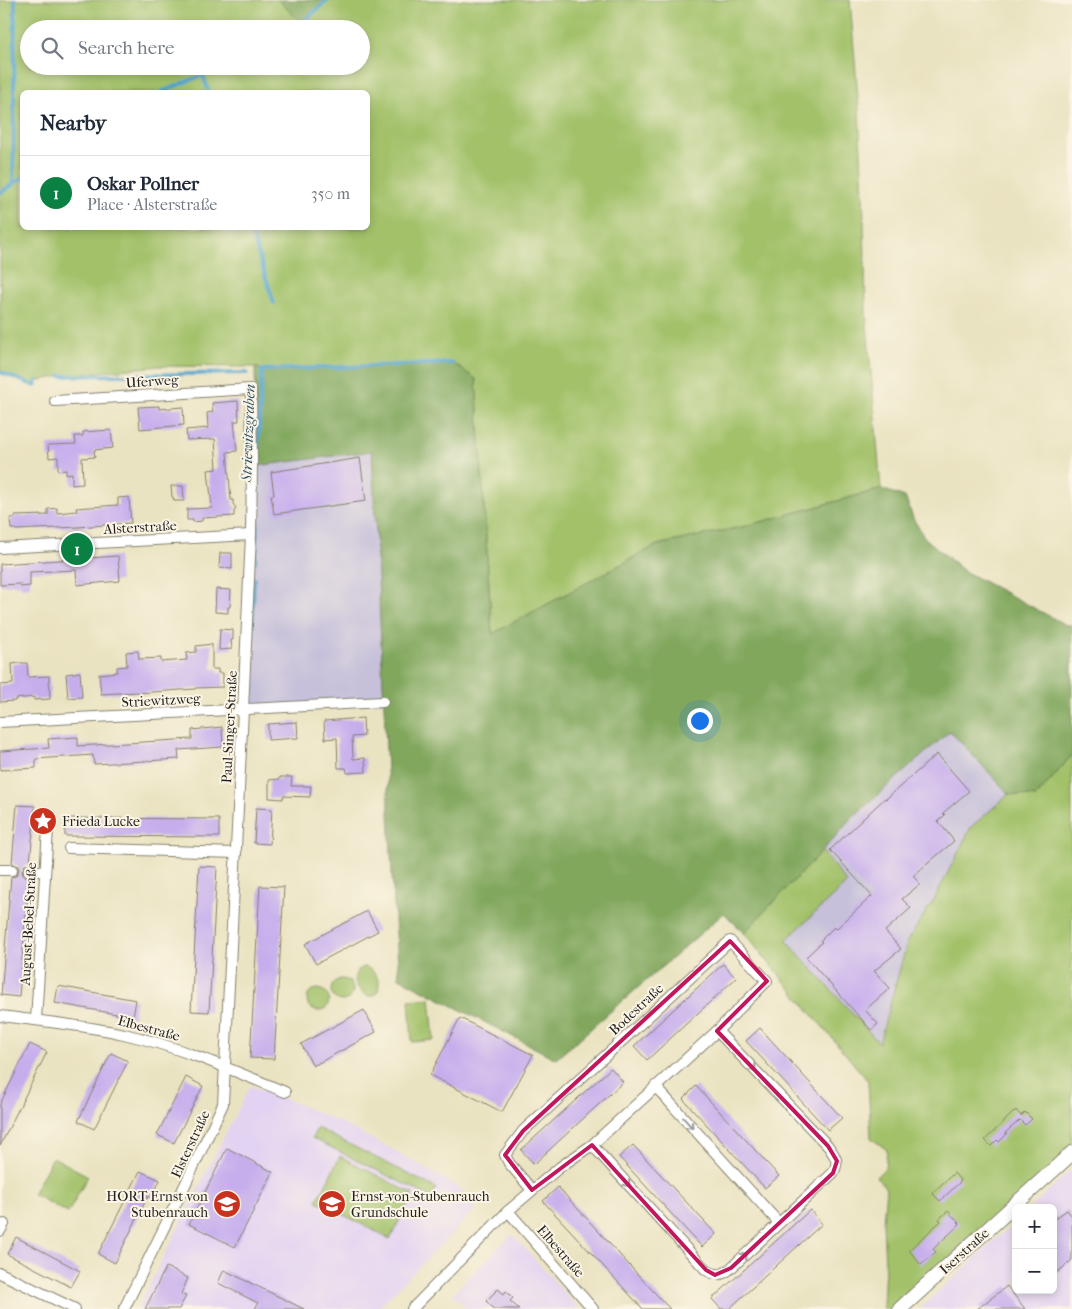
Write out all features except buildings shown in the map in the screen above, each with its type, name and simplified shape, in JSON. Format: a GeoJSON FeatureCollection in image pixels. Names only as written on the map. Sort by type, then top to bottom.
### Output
{"type":"FeatureCollection","features":[{"type":"Feature","properties":{"kind":"street","name":"Uferweg"},"geometry":{"type":"LineString","coordinates":[[55,401],[251,389]]}},
{"type":"Feature","properties":{"kind":"street","name":"Paul-Singer-Straße"},"geometry":{"type":"LineString","coordinates":[[226,1067],[244,710],[252,466],[251,389]]}},
{"type":"Feature","properties":{"kind":"street","name":"Alsterstraße"},"geometry":{"type":"LineString","coordinates":[[0,548],[250,534]]}},
{"type":"Feature","properties":{"kind":"street","name":"Striewitzweg"},"geometry":{"type":"LineString","coordinates":[[0,722],[383,702]]}},
{"type":"Feature","properties":{"kind":"street","name":"August-Bebel-Straße"},"geometry":{"type":"LineString","coordinates":[[36,1020],[48,829]]}},
{"type":"Feature","properties":{"kind":"street"},"geometry":{"type":"LineString","coordinates":[[70,848],[236,852]]}},
{"type":"Feature","properties":{"kind":"street"},"geometry":{"type":"LineString","coordinates":[[0,870],[12,870]]}},
{"type":"Feature","properties":{"kind":"street"},"geometry":{"type":"LineString","coordinates":[[29,871],[45,871]]}},
{"type":"Feature","properties":{"kind":"street","name":"Bodestraße"},"geometry":{"type":"LineString","coordinates":[[412,1309],[508,1211],[560,1167],[592,1145],[718,1031],[767,981],[730,941],[523,1131],[505,1154],[509,1163],[532,1190]]}},
{"type":"Feature","properties":{"kind":"street","name":"Elbestraße"},"geometry":{"type":"LineString","coordinates":[[0,1016],[125,1034],[217,1063],[285,1092]]}},
{"type":"Feature","properties":{"kind":"street"},"geometry":{"type":"LineString","coordinates":[[592,1145],[706,1270],[716,1275],[725,1273],[731,1268],[833,1173],[837,1161],[828,1146],[718,1031]]}},
{"type":"Feature","properties":{"kind":"street","name":"Elsterstraße"},"geometry":{"type":"LineString","coordinates":[[124,1309],[224,1104],[226,1067]]}},
{"type":"Feature","properties":{"kind":"street"},"geometry":{"type":"LineString","coordinates":[[655,1086],[779,1224]]}},
{"type":"Feature","properties":{"kind":"street","name":"Iserstraße"},"geometry":{"type":"LineString","coordinates":[[900,1309],[1072,1153]]}},
{"type":"Feature","properties":{"kind":"street","name":"Elbestraße"},"geometry":{"type":"LineString","coordinates":[[508,1211],[593,1309]]}},
{"type":"Feature","properties":{"kind":"street"},"geometry":{"type":"LineString","coordinates":[[0,1273],[75,1309]]}},
{"type":"Feature","properties":{"kind":"highlighted area"},"geometry":{"type":"Polygon","coordinates":[[[730,941],[767,981],[717,1031],[828,1146],[837,1161],[833,1173],[731,1268],[715,1275],[706,1270],[592,1145],[532,1190],[505,1155],[523,1131],[730,941]]]}},
{"type":"Feature","properties":{"kind":"shaded area"},"geometry":{"type":"Polygon","coordinates":[[[372,450],[383,702],[243,710],[252,466],[372,450]]]}},
{"type":"Feature","properties":{"kind":"shaded area"},"geometry":{"type":"Polygon","coordinates":[[[950,730],[1009,794],[971,827],[935,898],[908,940],[878,1043],[786,940],[847,883],[822,851],[856,814],[950,730]]]}},
{"type":"Feature","properties":{"kind":"shaded area","name":"Ernst-von-Stubenrauch Grundschule"},"geometry":{"type":"Polygon","coordinates":[[[250,1086],[279,1096],[339,1122],[393,1150],[472,1197],[474,1211],[377,1309],[137,1309],[250,1086]]]}},
{"type":"Feature","properties":{"kind":"shaded area"},"geometry":{"type":"Polygon","coordinates":[[[1072,1169],[1072,1309],[919,1309],[1012,1225],[1012,1294],[1057,1294],[1057,1204],[1034,1204],[1072,1169]]]}},
{"type":"Feature","properties":{"kind":"shaded area"},"geometry":{"type":"Polygon","coordinates":[[[512,1234],[579,1309],[468,1309],[452,1294],[512,1234]]]}},
{"type":"Feature","properties":{"kind":"green space"},"geometry":{"type":"Polygon","coordinates":[[[0,0],[278,0],[300,20],[20,20],[20,75],[370,75],[370,20],[304,20],[328,0],[850,0],[859,110],[866,313],[881,489],[746,526],[657,545],[492,634],[476,379],[262,370],[255,367],[159,366],[60,376],[38,381],[35,386],[0,372],[0,0]]]}},
{"type":"Feature","properties":{"kind":"green space"},"geometry":{"type":"Polygon","coordinates":[[[278,0],[328,0],[305,20],[299,20],[278,0]]]}},
{"type":"Feature","properties":{"kind":"green space"},"geometry":{"type":"Polygon","coordinates":[[[453,363],[476,379],[492,634],[657,545],[746,526],[881,489],[905,497],[914,520],[925,538],[964,571],[1066,625],[1072,625],[1072,755],[1036,797],[1009,794],[950,731],[856,814],[744,933],[724,913],[556,1059],[399,978],[392,876],[372,451],[257,466],[255,367],[262,370],[453,363]]]}},
{"type":"Feature","properties":{"kind":"green space"},"geometry":{"type":"Polygon","coordinates":[[[1072,755],[1072,1153],[1016,1204],[1012,1204],[1012,1207],[900,1309],[885,1309],[883,1307],[885,1264],[883,1222],[886,1188],[876,1177],[885,1168],[887,1150],[871,1138],[868,1081],[744,933],[822,851],[847,883],[786,940],[879,1043],[908,940],[935,898],[971,827],[1009,794],[1036,797],[1072,755]]]}},
{"type":"Feature","properties":{"kind":"green space"},"geometry":{"type":"Polygon","coordinates":[[[364,967],[371,970],[378,980],[378,991],[374,995],[368,996],[363,993],[356,982],[355,976],[364,967]]]}},
{"type":"Feature","properties":{"kind":"green space"},"geometry":{"type":"Polygon","coordinates":[[[342,979],[350,982],[353,990],[350,998],[342,1001],[334,998],[331,990],[334,982],[342,979]]]}},
{"type":"Feature","properties":{"kind":"green space"},"geometry":{"type":"Polygon","coordinates":[[[318,989],[326,992],[329,1000],[326,1008],[318,1011],[310,1008],[307,1000],[310,992],[318,989]]]}},
{"type":"Feature","properties":{"kind":"green space"},"geometry":{"type":"Polygon","coordinates":[[[430,998],[434,1040],[412,1042],[409,1000],[430,998]]]}},
{"type":"Feature","properties":{"kind":"green space"},"geometry":{"type":"Polygon","coordinates":[[[317,1128],[436,1188],[432,1198],[312,1138],[317,1128]]]}},
{"type":"Feature","properties":{"kind":"green space"},"geometry":{"type":"Polygon","coordinates":[[[340,1156],[413,1194],[390,1239],[317,1201],[340,1156]]]}},
{"type":"Feature","properties":{"kind":"green space"},"geometry":{"type":"Polygon","coordinates":[[[53,1157],[88,1176],[68,1213],[33,1194],[53,1157]]]}},
{"type":"Feature","properties":{"kind":"waterway"},"geometry":{"type":"LineString","coordinates":[[13,185],[15,0]]}},
{"type":"Feature","properties":{"kind":"waterway"},"geometry":{"type":"LineString","coordinates":[[305,20],[328,0]]}},
{"type":"Feature","properties":{"kind":"waterway"},"geometry":{"type":"LineString","coordinates":[[203,75],[208,90]]}},
{"type":"Feature","properties":{"kind":"waterway"},"geometry":{"type":"LineString","coordinates":[[166,90],[203,75]]}},
{"type":"Feature","properties":{"kind":"waterway"},"geometry":{"type":"LineString","coordinates":[[0,193],[20,179]]}},
{"type":"Feature","properties":{"kind":"waterway"},"geometry":{"type":"LineString","coordinates":[[251,230],[274,303]]}},
{"type":"Feature","properties":{"kind":"waterway","name":"Striewitzgraben"},"geometry":{"type":"LineString","coordinates":[[257,462],[262,370],[453,363]]}},
{"type":"Feature","properties":{"kind":"waterway","name":"Striewitzgraben"},"geometry":{"type":"LineString","coordinates":[[0,372],[35,386],[37,381]]}},
{"type":"Feature","properties":{"kind":"waterway","name":"Striewitzgraben"},"geometry":{"type":"LineString","coordinates":[[60,376],[247,373]]}},
{"type":"Feature","properties":{"kind":"waterway","name":"Striewitzgraben"},"geometry":{"type":"LineString","coordinates":[[255,562],[257,481]]}},
{"type":"Feature","properties":{"kind":"waterway","name":"Striewitzgraben"},"geometry":{"type":"LineString","coordinates":[[250,687],[254,579]]}},
{"type":"Feature","properties":{"kind":"place","name":"Oskar Pollner"},"geometry":{"type":"Point","coordinates":[77,549]}},
{"type":"Feature","properties":{"kind":"place","name":"Frieda Lucke"},"geometry":{"type":"Point","coordinates":[43,821]}},
{"type":"Feature","properties":{"kind":"place","name":"HORT Ernst von Stubenrauch"},"geometry":{"type":"Point","coordinates":[227,1204]}},
{"type":"Feature","properties":{"kind":"place","name":"Ernst-von-Stubenrauch Grundschule"},"geometry":{"type":"Point","coordinates":[332,1204]}}]}
